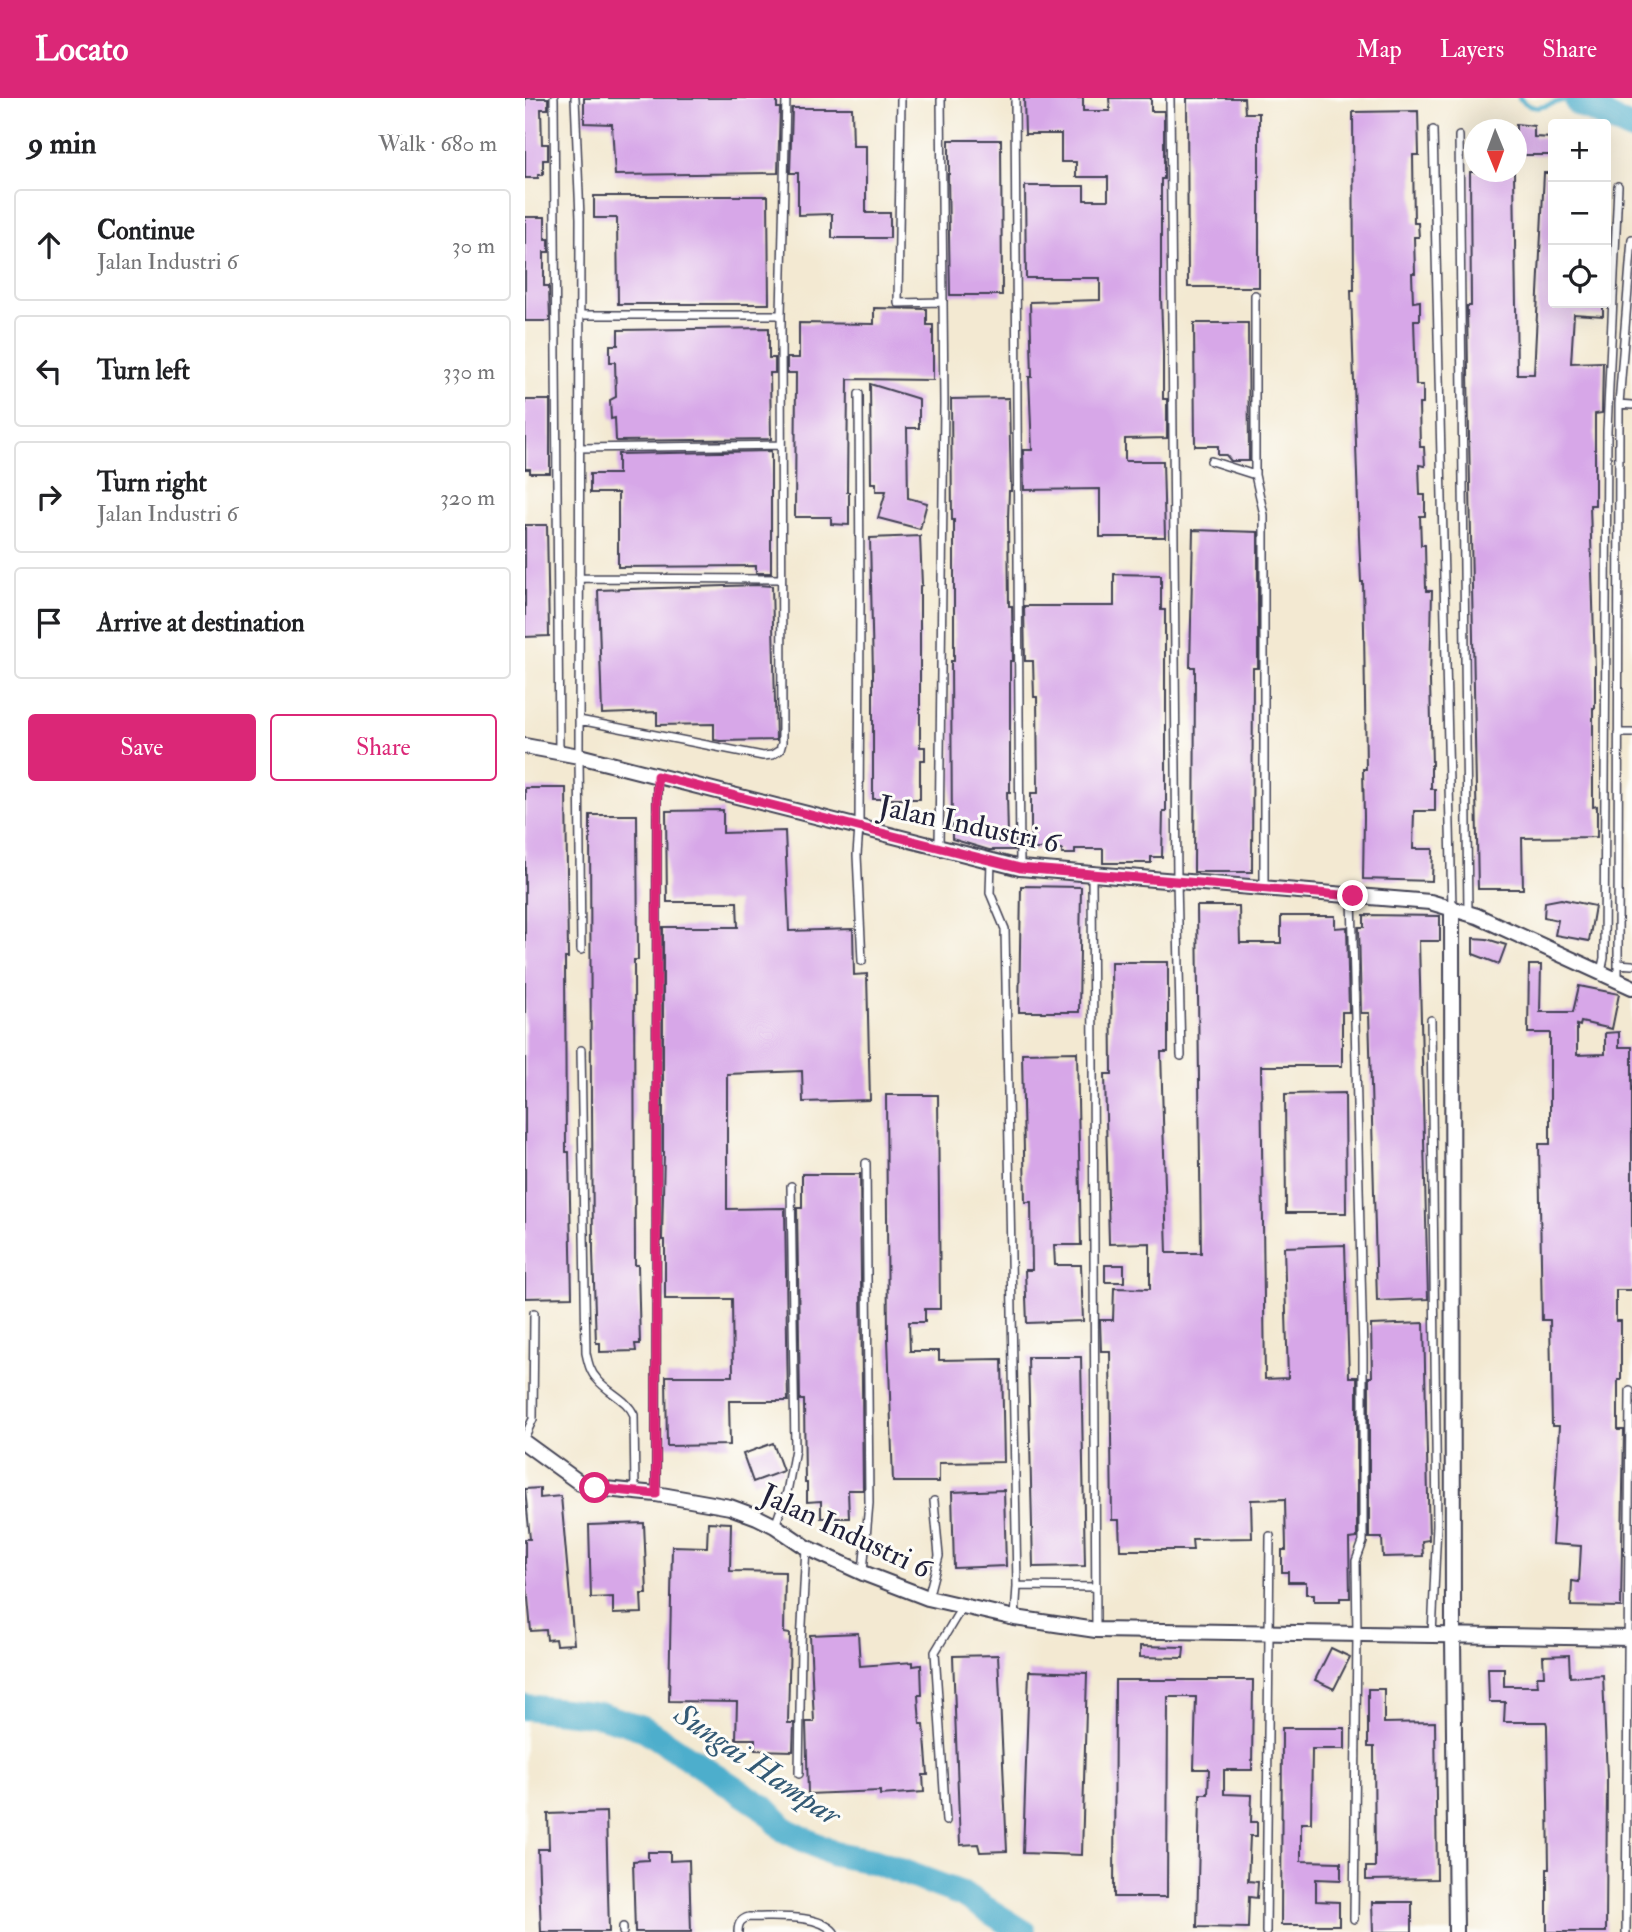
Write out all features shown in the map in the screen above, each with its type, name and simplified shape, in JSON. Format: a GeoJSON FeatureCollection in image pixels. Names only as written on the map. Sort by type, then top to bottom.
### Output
{"type":"FeatureCollection","features":[{"type":"Feature","properties":{"kind":"street","name":"Jalan Industri 6"},"geometry":{"type":"LineString","coordinates":[[525,746],[579,756],[1020,868],[1430,902],[1468,913],[1632,987]]}},
{"type":"Feature","properties":{"kind":"street"},"geometry":{"type":"LineString","coordinates":[[1452,907],[1456,1932]]}},
{"type":"Feature","properties":{"kind":"street","name":"Jalan Industri 6"},"geometry":{"type":"LineString","coordinates":[[525,1443],[580,1483],[595,1488],[656,1494],[730,1507],[757,1517],[806,1547],[863,1573],[928,1598],[1015,1618],[1095,1630],[1630,1638]]}},
{"type":"Feature","properties":{"kind":"lane"},"geometry":{"type":"LineString","coordinates":[[554,98],[559,752]]}},
{"type":"Feature","properties":{"kind":"lane"},"geometry":{"type":"LineString","coordinates":[[575,98],[580,218],[581,950]]}},
{"type":"Feature","properties":{"kind":"lane"},"geometry":{"type":"LineString","coordinates":[[579,720],[763,756],[780,750],[781,315],[786,98]]}},
{"type":"Feature","properties":{"kind":"lane"},"geometry":{"type":"LineString","coordinates":[[901,98],[898,303],[943,302]]}},
{"type":"Feature","properties":{"kind":"lane"},"geometry":{"type":"LineString","coordinates":[[939,847],[944,418],[941,98]]}},
{"type":"Feature","properties":{"kind":"lane"},"geometry":{"type":"LineString","coordinates":[[1015,98],[1020,868]]}},
{"type":"Feature","properties":{"kind":"lane"},"geometry":{"type":"LineString","coordinates":[[1170,98],[1181,1056]]}},
{"type":"Feature","properties":{"kind":"lane"},"geometry":{"type":"LineString","coordinates":[[1433,130],[1452,907]]}},
{"type":"Feature","properties":{"kind":"lane"},"geometry":{"type":"LineString","coordinates":[[1458,136],[1468,913]]}},
{"type":"Feature","properties":{"kind":"lane"},"geometry":{"type":"LineString","coordinates":[[1601,973],[1604,944],[1607,431],[1618,186]]}},
{"type":"Feature","properties":{"kind":"lane"},"geometry":{"type":"LineString","coordinates":[[1618,981],[1619,404],[1632,239]]}},
{"type":"Feature","properties":{"kind":"lane"},"geometry":{"type":"LineString","coordinates":[[1255,295],[1255,475],[1264,515],[1264,889]]}},
{"type":"Feature","properties":{"kind":"lane"},"geometry":{"type":"LineString","coordinates":[[580,315],[781,315]]}},
{"type":"Feature","properties":{"kind":"lane"},"geometry":{"type":"LineString","coordinates":[[859,394],[857,855],[862,961]]}},
{"type":"Feature","properties":{"kind":"lane"},"geometry":{"type":"LineString","coordinates":[[1619,404],[1632,405]]}},
{"type":"Feature","properties":{"kind":"lane"},"geometry":{"type":"LineString","coordinates":[[579,448],[781,445]]}},
{"type":"Feature","properties":{"kind":"lane"},"geometry":{"type":"LineString","coordinates":[[1211,461],[1255,475]]}},
{"type":"Feature","properties":{"kind":"lane"},"geometry":{"type":"LineString","coordinates":[[579,578],[782,579]]}},
{"type":"Feature","properties":{"kind":"lane"},"geometry":{"type":"LineString","coordinates":[[1618,733],[1632,733]]}},
{"type":"Feature","properties":{"kind":"lane"},"geometry":{"type":"LineString","coordinates":[[656,1494],[657,776]]}},
{"type":"Feature","properties":{"kind":"lane"},"geometry":{"type":"LineString","coordinates":[[991,861],[990,894],[1005,929],[1017,1586],[1015,1618]]}},
{"type":"Feature","properties":{"kind":"lane"},"geometry":{"type":"LineString","coordinates":[[1092,874],[1095,1630]]}},
{"type":"Feature","properties":{"kind":"lane"},"geometry":{"type":"LineString","coordinates":[[1353,896],[1363,1354],[1363,1542],[1356,1561],[1354,1919]]}},
{"type":"Feature","properties":{"kind":"lane"},"geometry":{"type":"LineString","coordinates":[[1618,964],[1632,965]]}},
{"type":"Feature","properties":{"kind":"lane"},"geometry":{"type":"LineString","coordinates":[[1431,1020],[1437,1525],[1432,1635]]}},
{"type":"Feature","properties":{"kind":"lane"},"geometry":{"type":"LineString","coordinates":[[582,1049],[586,1353],[596,1379],[630,1406],[633,1415],[635,1492]]}},
{"type":"Feature","properties":{"kind":"lane"},"geometry":{"type":"LineString","coordinates":[[863,1573],[869,1503],[866,1163]]}},
{"type":"Feature","properties":{"kind":"lane"},"geometry":{"type":"LineString","coordinates":[[775,1527],[787,1492],[795,1449],[791,1186]]}},
{"type":"Feature","properties":{"kind":"lane"},"geometry":{"type":"LineString","coordinates":[[525,1436],[533,1419],[534,1313]]}},
{"type":"Feature","properties":{"kind":"lane"},"geometry":{"type":"LineString","coordinates":[[1626,1932],[1630,1391]]}},
{"type":"Feature","properties":{"kind":"lane"},"geometry":{"type":"LineString","coordinates":[[928,1598],[939,1556],[934,1501]]}},
{"type":"Feature","properties":{"kind":"lane"},"geometry":{"type":"LineString","coordinates":[[1266,1932],[1270,1536]]}},
{"type":"Feature","properties":{"kind":"lane"},"geometry":{"type":"LineString","coordinates":[[799,1774],[806,1547]]}},
{"type":"Feature","properties":{"kind":"lane"},"geometry":{"type":"LineString","coordinates":[[1017,1586],[1096,1587]]}},
{"type":"Feature","properties":{"kind":"lane"},"geometry":{"type":"LineString","coordinates":[[946,1821],[935,1652],[962,1606]]}},
{"type":"Feature","properties":{"kind":"lane"},"geometry":{"type":"LineString","coordinates":[[739,1932],[740,1923],[744,1918],[750,1917],[811,1919],[828,1926],[834,1932]]}},
{"type":"Feature","properties":{"kind":"building"},"geometry":{"type":"Polygon","coordinates":[[[525,98],[548,98],[548,109],[541,109],[542,144],[548,144],[548,160],[543,160],[543,175],[538,175],[538,178],[525,178],[525,98]]]}},
{"type":"Feature","properties":{"kind":"building"},"geometry":{"type":"Polygon","coordinates":[[[584,98],[777,98],[777,108],[780,108],[778,173],[615,175],[612,124],[584,123],[584,98]]]}},
{"type":"Feature","properties":{"kind":"building"},"geometry":{"type":"Polygon","coordinates":[[[1024,98],[1083,98],[1083,111],[1110,111],[1109,98],[1151,98],[1151,111],[1164,111],[1161,297],[1163,399],[1167,399],[1167,438],[1125,439],[1125,461],[1163,461],[1165,537],[1100,537],[1100,489],[1024,490],[1023,450],[1032,450],[1030,302],[1100,300],[1100,278],[1026,278],[1025,186],[1084,186],[1084,200],[1108,200],[1108,177],[1076,177],[1076,162],[1061,162],[1061,134],[1025,134],[1024,98]]]}},
{"type":"Feature","properties":{"kind":"building"},"geometry":{"type":"Polygon","coordinates":[[[1187,98],[1244,98],[1245,113],[1259,113],[1259,287],[1188,287],[1187,98]]]}},
{"type":"Feature","properties":{"kind":"building"},"geometry":{"type":"Polygon","coordinates":[[[792,108],[852,108],[853,146],[866,146],[866,213],[890,213],[890,238],[832,238],[832,214],[798,215],[798,173],[790,173],[792,108]]]}},
{"type":"Feature","properties":{"kind":"building"},"geometry":{"type":"Polygon","coordinates":[[[1418,111],[1419,155],[1413,155],[1414,223],[1418,223],[1419,237],[1414,237],[1415,273],[1412,273],[1413,302],[1420,301],[1420,320],[1414,320],[1416,385],[1423,385],[1423,404],[1419,404],[1420,447],[1424,447],[1425,466],[1419,465],[1420,495],[1425,495],[1425,516],[1420,516],[1421,545],[1425,545],[1426,591],[1432,591],[1431,789],[1435,789],[1435,811],[1414,811],[1413,849],[1433,849],[1432,881],[1363,879],[1363,769],[1366,769],[1364,629],[1351,290],[1354,290],[1353,112],[1418,111]]]}},
{"type":"Feature","properties":{"kind":"building"},"geometry":{"type":"Polygon","coordinates":[[[1527,125],[1534,126],[1534,137],[1548,138],[1548,155],[1527,155],[1527,125]]]}},
{"type":"Feature","properties":{"kind":"building"},"geometry":{"type":"Polygon","coordinates":[[[949,140],[1001,140],[1002,295],[950,295],[949,140]]]}},
{"type":"Feature","properties":{"kind":"building"},"geometry":{"type":"Polygon","coordinates":[[[1544,173],[1548,173],[1548,308],[1603,308],[1603,316],[1574,314],[1571,363],[1603,362],[1602,413],[1595,414],[1595,505],[1590,505],[1595,668],[1593,807],[1597,806],[1597,837],[1522,838],[1523,889],[1478,889],[1467,306],[1471,306],[1470,182],[1514,182],[1517,374],[1534,374],[1544,173]]]}},
{"type":"Feature","properties":{"kind":"building"},"geometry":{"type":"Polygon","coordinates":[[[594,196],[768,196],[769,304],[618,304],[617,218],[594,218],[594,196]]]}},
{"type":"Feature","properties":{"kind":"building"},"geometry":{"type":"Polygon","coordinates":[[[525,217],[545,217],[545,239],[549,239],[549,252],[544,252],[544,286],[549,286],[550,321],[525,321],[525,217]]]}},
{"type":"Feature","properties":{"kind":"building"},"geometry":{"type":"Polygon","coordinates":[[[874,308],[927,309],[927,325],[933,325],[933,380],[848,379],[849,525],[831,524],[831,517],[795,517],[796,373],[787,373],[787,358],[799,358],[799,323],[874,324],[874,308]]]}},
{"type":"Feature","properties":{"kind":"building"},"geometry":{"type":"Polygon","coordinates":[[[1194,323],[1248,323],[1249,461],[1231,461],[1226,455],[1218,455],[1218,446],[1195,446],[1194,323]]]}},
{"type":"Feature","properties":{"kind":"building"},"geometry":{"type":"Polygon","coordinates":[[[769,328],[769,358],[775,358],[775,373],[770,373],[771,439],[616,440],[615,418],[611,419],[610,400],[616,397],[615,362],[610,362],[610,345],[618,345],[618,330],[769,328]]]}},
{"type":"Feature","properties":{"kind":"building"},"geometry":{"type":"Polygon","coordinates":[[[870,384],[919,399],[919,428],[907,428],[908,498],[927,503],[920,529],[878,518],[886,491],[876,491],[876,483],[871,483],[870,384]]]}},
{"type":"Feature","properties":{"kind":"building"},"geometry":{"type":"Polygon","coordinates":[[[1009,398],[1009,606],[1012,606],[1013,661],[1010,661],[1010,792],[1007,792],[1008,836],[1014,836],[1014,850],[989,850],[952,839],[951,661],[954,661],[954,520],[951,399],[1009,398]]]}},
{"type":"Feature","properties":{"kind":"building"},"geometry":{"type":"Polygon","coordinates":[[[525,400],[550,400],[550,473],[530,473],[530,469],[525,469],[525,400]]]}},
{"type":"Feature","properties":{"kind":"building"},"geometry":{"type":"Polygon","coordinates":[[[771,451],[771,573],[756,573],[756,566],[618,567],[618,493],[590,493],[590,474],[618,474],[618,454],[771,451]]]}},
{"type":"Feature","properties":{"kind":"building"},"geometry":{"type":"Polygon","coordinates":[[[525,525],[547,525],[549,636],[525,637],[525,525]]]}},
{"type":"Feature","properties":{"kind":"building"},"geometry":{"type":"Polygon","coordinates":[[[1193,530],[1258,532],[1258,668],[1253,668],[1252,872],[1194,872],[1195,667],[1190,667],[1193,530]]]}},
{"type":"Feature","properties":{"kind":"building"},"geometry":{"type":"Polygon","coordinates":[[[920,536],[920,747],[925,747],[925,760],[920,760],[920,799],[873,799],[870,538],[920,536]]]}},
{"type":"Feature","properties":{"kind":"building"},"geometry":{"type":"Polygon","coordinates":[[[1114,574],[1161,575],[1161,610],[1165,610],[1166,811],[1163,811],[1162,857],[1151,857],[1151,863],[1103,863],[1103,849],[1075,849],[1075,854],[1062,854],[1062,849],[1026,849],[1026,836],[1031,836],[1031,793],[1038,793],[1037,697],[1034,697],[1033,661],[1025,661],[1024,606],[1114,606],[1114,574]]]}},
{"type":"Feature","properties":{"kind":"building"},"geometry":{"type":"Polygon","coordinates":[[[772,586],[776,740],[714,740],[714,724],[657,725],[657,712],[602,714],[598,590],[772,586]]]}},
{"type":"Feature","properties":{"kind":"building"},"geometry":{"type":"Polygon","coordinates":[[[525,788],[566,788],[566,1152],[569,1152],[572,1297],[525,1298],[525,788]]]}},
{"type":"Feature","properties":{"kind":"building"},"geometry":{"type":"Polygon","coordinates":[[[723,810],[723,833],[785,831],[789,931],[853,929],[854,975],[867,974],[870,1100],[803,1102],[802,1071],[727,1074],[727,1209],[785,1208],[788,1401],[729,1401],[730,1445],[667,1446],[666,1376],[733,1376],[732,1299],[665,1299],[665,1240],[662,1240],[663,927],[738,927],[737,902],[667,902],[666,811],[723,810]]]}},
{"type":"Feature","properties":{"kind":"building"},"geometry":{"type":"Polygon","coordinates":[[[590,815],[637,815],[638,960],[634,960],[635,1265],[638,1265],[640,1344],[635,1344],[636,1351],[600,1352],[600,1343],[596,1343],[591,1106],[590,815]]]}},
{"type":"Feature","properties":{"kind":"building"},"geometry":{"type":"Polygon","coordinates":[[[1021,886],[1081,887],[1079,1012],[1019,1012],[1021,886]]]}},
{"type":"Feature","properties":{"kind":"building"},"geometry":{"type":"Polygon","coordinates":[[[1561,899],[1595,906],[1589,941],[1555,935],[1558,920],[1544,917],[1545,902],[1561,899]]]}},
{"type":"Feature","properties":{"kind":"building"},"geometry":{"type":"Polygon","coordinates":[[[1197,906],[1239,906],[1240,943],[1281,943],[1281,916],[1335,916],[1335,928],[1347,927],[1349,1012],[1342,1012],[1342,1066],[1261,1066],[1265,1379],[1288,1378],[1284,1247],[1345,1245],[1349,1377],[1357,1377],[1357,1538],[1349,1539],[1350,1598],[1340,1598],[1340,1601],[1314,1601],[1314,1594],[1306,1594],[1306,1582],[1288,1582],[1288,1572],[1282,1572],[1282,1550],[1286,1550],[1285,1499],[1251,1500],[1252,1538],[1192,1539],[1193,1550],[1120,1550],[1119,1520],[1112,1520],[1110,1351],[1101,1351],[1100,1320],[1113,1320],[1114,1288],[1150,1289],[1150,1243],[1109,1244],[1105,1074],[1112,1074],[1111,962],[1168,962],[1168,1052],[1161,1052],[1167,1253],[1201,1253],[1197,906]]]}},
{"type":"Feature","properties":{"kind":"building"},"geometry":{"type":"Polygon","coordinates":[[[1364,915],[1440,916],[1440,941],[1419,941],[1428,1299],[1377,1301],[1369,1013],[1361,1013],[1359,927],[1364,927],[1364,915]]]}},
{"type":"Feature","properties":{"kind":"building"},"geometry":{"type":"Polygon","coordinates":[[[1473,938],[1506,945],[1499,964],[1473,954],[1473,938]]]}},
{"type":"Feature","properties":{"kind":"building"},"geometry":{"type":"Polygon","coordinates":[[[1529,965],[1541,965],[1540,1012],[1573,1012],[1579,986],[1619,994],[1612,1029],[1581,1022],[1580,1026],[1577,1025],[1577,1055],[1605,1054],[1605,1033],[1619,1032],[1619,1047],[1632,1047],[1632,1290],[1616,1290],[1616,1321],[1621,1321],[1618,1430],[1624,1430],[1621,1607],[1571,1606],[1572,1581],[1579,1582],[1581,1546],[1552,1544],[1559,1426],[1552,1426],[1550,1320],[1542,1320],[1539,1144],[1550,1144],[1550,1033],[1528,1033],[1529,965]]]}},
{"type":"Feature","properties":{"kind":"building"},"geometry":{"type":"Polygon","coordinates":[[[1077,1052],[1081,1245],[1054,1245],[1055,1265],[1081,1265],[1083,1321],[1027,1323],[1025,1270],[1032,1270],[1031,1202],[1025,1202],[1022,1053],[1077,1052]]]}},
{"type":"Feature","properties":{"kind":"building"},"geometry":{"type":"Polygon","coordinates":[[[1345,1093],[1346,1213],[1286,1213],[1285,1094],[1345,1093]]]}},
{"type":"Feature","properties":{"kind":"building"},"geometry":{"type":"Polygon","coordinates":[[[886,1095],[938,1095],[940,1309],[925,1309],[925,1322],[909,1322],[910,1351],[939,1351],[939,1360],[1002,1359],[1004,1462],[939,1463],[939,1482],[893,1482],[888,1338],[886,1095]]]}},
{"type":"Feature","properties":{"kind":"building"},"geometry":{"type":"Polygon","coordinates":[[[802,1174],[860,1174],[863,1490],[848,1490],[849,1518],[821,1518],[821,1501],[807,1502],[804,1400],[800,1400],[797,1208],[802,1208],[802,1174]]]}},
{"type":"Feature","properties":{"kind":"building"},"geometry":{"type":"Polygon","coordinates":[[[1105,1265],[1124,1265],[1124,1282],[1105,1282],[1105,1265]]]}},
{"type":"Feature","properties":{"kind":"building"},"geometry":{"type":"Polygon","coordinates":[[[1424,1323],[1429,1540],[1422,1541],[1423,1556],[1383,1557],[1382,1538],[1369,1538],[1371,1325],[1424,1323]]]}},
{"type":"Feature","properties":{"kind":"building"},"geometry":{"type":"Polygon","coordinates":[[[1028,1357],[1081,1357],[1085,1566],[1033,1567],[1028,1357]]]}},
{"type":"Feature","properties":{"kind":"building"},"geometry":{"type":"Polygon","coordinates":[[[773,1443],[783,1471],[753,1482],[743,1454],[773,1443]]]}},
{"type":"Feature","properties":{"kind":"building"},"geometry":{"type":"Polygon","coordinates":[[[540,1488],[540,1498],[561,1496],[574,1644],[556,1645],[555,1639],[547,1640],[546,1630],[531,1631],[525,1565],[525,1539],[530,1539],[525,1489],[540,1488]]]}},
{"type":"Feature","properties":{"kind":"building"},"geometry":{"type":"Polygon","coordinates":[[[1004,1490],[1006,1566],[954,1568],[952,1492],[1004,1490]]]}},
{"type":"Feature","properties":{"kind":"building"},"geometry":{"type":"Polygon","coordinates":[[[708,1522],[731,1523],[730,1571],[785,1572],[784,1633],[790,1634],[788,1723],[794,1723],[793,1751],[755,1750],[755,1739],[736,1739],[737,1702],[669,1701],[672,1546],[707,1547],[708,1522]]]}},
{"type":"Feature","properties":{"kind":"building"},"geometry":{"type":"Polygon","coordinates":[[[644,1523],[647,1594],[641,1594],[642,1613],[613,1614],[613,1597],[591,1598],[589,1525],[644,1523]]]}},
{"type":"Feature","properties":{"kind":"building"},"geometry":{"type":"Polygon","coordinates":[[[858,1633],[860,1666],[913,1662],[913,1666],[921,1665],[922,1695],[918,1695],[920,1724],[924,1724],[928,1775],[923,1775],[924,1792],[880,1795],[880,1791],[808,1794],[806,1722],[814,1722],[810,1635],[858,1633]]]}},
{"type":"Feature","properties":{"kind":"building"},"geometry":{"type":"Polygon","coordinates":[[[1140,1646],[1184,1647],[1183,1658],[1140,1657],[1140,1646]]]}},
{"type":"Feature","properties":{"kind":"building"},"geometry":{"type":"Polygon","coordinates":[[[1331,1648],[1350,1657],[1334,1689],[1315,1680],[1331,1648]]]}},
{"type":"Feature","properties":{"kind":"building"},"geometry":{"type":"Polygon","coordinates":[[[998,1655],[1007,1851],[980,1852],[978,1844],[960,1845],[953,1656],[998,1655]]]}},
{"type":"Feature","properties":{"kind":"building"},"geometry":{"type":"Polygon","coordinates":[[[1569,1655],[1570,1677],[1603,1675],[1607,1778],[1606,1932],[1547,1932],[1547,1725],[1546,1722],[1504,1722],[1505,1702],[1489,1702],[1488,1668],[1504,1668],[1504,1686],[1538,1686],[1537,1676],[1544,1676],[1543,1656],[1569,1655]]]}},
{"type":"Feature","properties":{"kind":"building"},"geometry":{"type":"Polygon","coordinates":[[[1029,1671],[1087,1673],[1082,1855],[1023,1853],[1029,1671]]]}},
{"type":"Feature","properties":{"kind":"building"},"geometry":{"type":"Polygon","coordinates":[[[1115,1680],[1253,1680],[1252,1770],[1224,1770],[1224,1794],[1252,1795],[1251,1822],[1257,1822],[1257,1836],[1250,1836],[1248,1881],[1258,1882],[1257,1898],[1249,1897],[1248,1928],[1197,1927],[1200,1794],[1208,1794],[1209,1769],[1194,1769],[1196,1697],[1168,1697],[1167,1897],[1114,1897],[1115,1680]]]}},
{"type":"Feature","properties":{"kind":"building"},"geometry":{"type":"Polygon","coordinates":[[[1368,1689],[1384,1689],[1384,1723],[1435,1722],[1437,1879],[1366,1880],[1366,1867],[1375,1867],[1374,1747],[1368,1747],[1368,1689]]]}},
{"type":"Feature","properties":{"kind":"building"},"geometry":{"type":"Polygon","coordinates":[[[1282,1728],[1345,1728],[1345,1749],[1312,1749],[1311,1823],[1301,1823],[1301,1861],[1341,1862],[1341,1880],[1316,1879],[1316,1901],[1339,1902],[1339,1925],[1281,1925],[1282,1728]]]}},
{"type":"Feature","properties":{"kind":"building"},"geometry":{"type":"Polygon","coordinates":[[[606,1812],[609,1932],[541,1932],[538,1849],[549,1849],[548,1814],[606,1812]]]}},
{"type":"Feature","properties":{"kind":"building"},"geometry":{"type":"Polygon","coordinates":[[[648,1852],[670,1852],[670,1861],[689,1860],[691,1932],[635,1932],[633,1861],[648,1860],[648,1852]]]}},
{"type":"Feature","properties":{"kind":"building"},"geometry":{"type":"Polygon","coordinates":[[[1372,1902],[1412,1902],[1412,1932],[1373,1932],[1372,1902]]]}},
{"type":"Feature","properties":{"kind":"waterway"},"geometry":{"type":"LineString","coordinates":[[1519,98],[1535,107],[1563,101],[1578,103]]}},
{"type":"Feature","properties":{"kind":"waterway"},"geometry":{"type":"LineString","coordinates":[[1578,103],[1632,129]]}},
{"type":"Feature","properties":{"kind":"waterway","name":"Sungai Hampar"},"geometry":{"type":"LineString","coordinates":[[525,1707],[602,1715],[645,1729],[763,1807],[785,1830],[834,1854],[873,1861],[962,1894],[1023,1932]]}},
{"type":"Feature","properties":{"kind":"route"},"geometry":{"type":"LineString","coordinates":[[595,1488],[656,1494],[657,776],[1020,868],[1353,896]]}}]}
